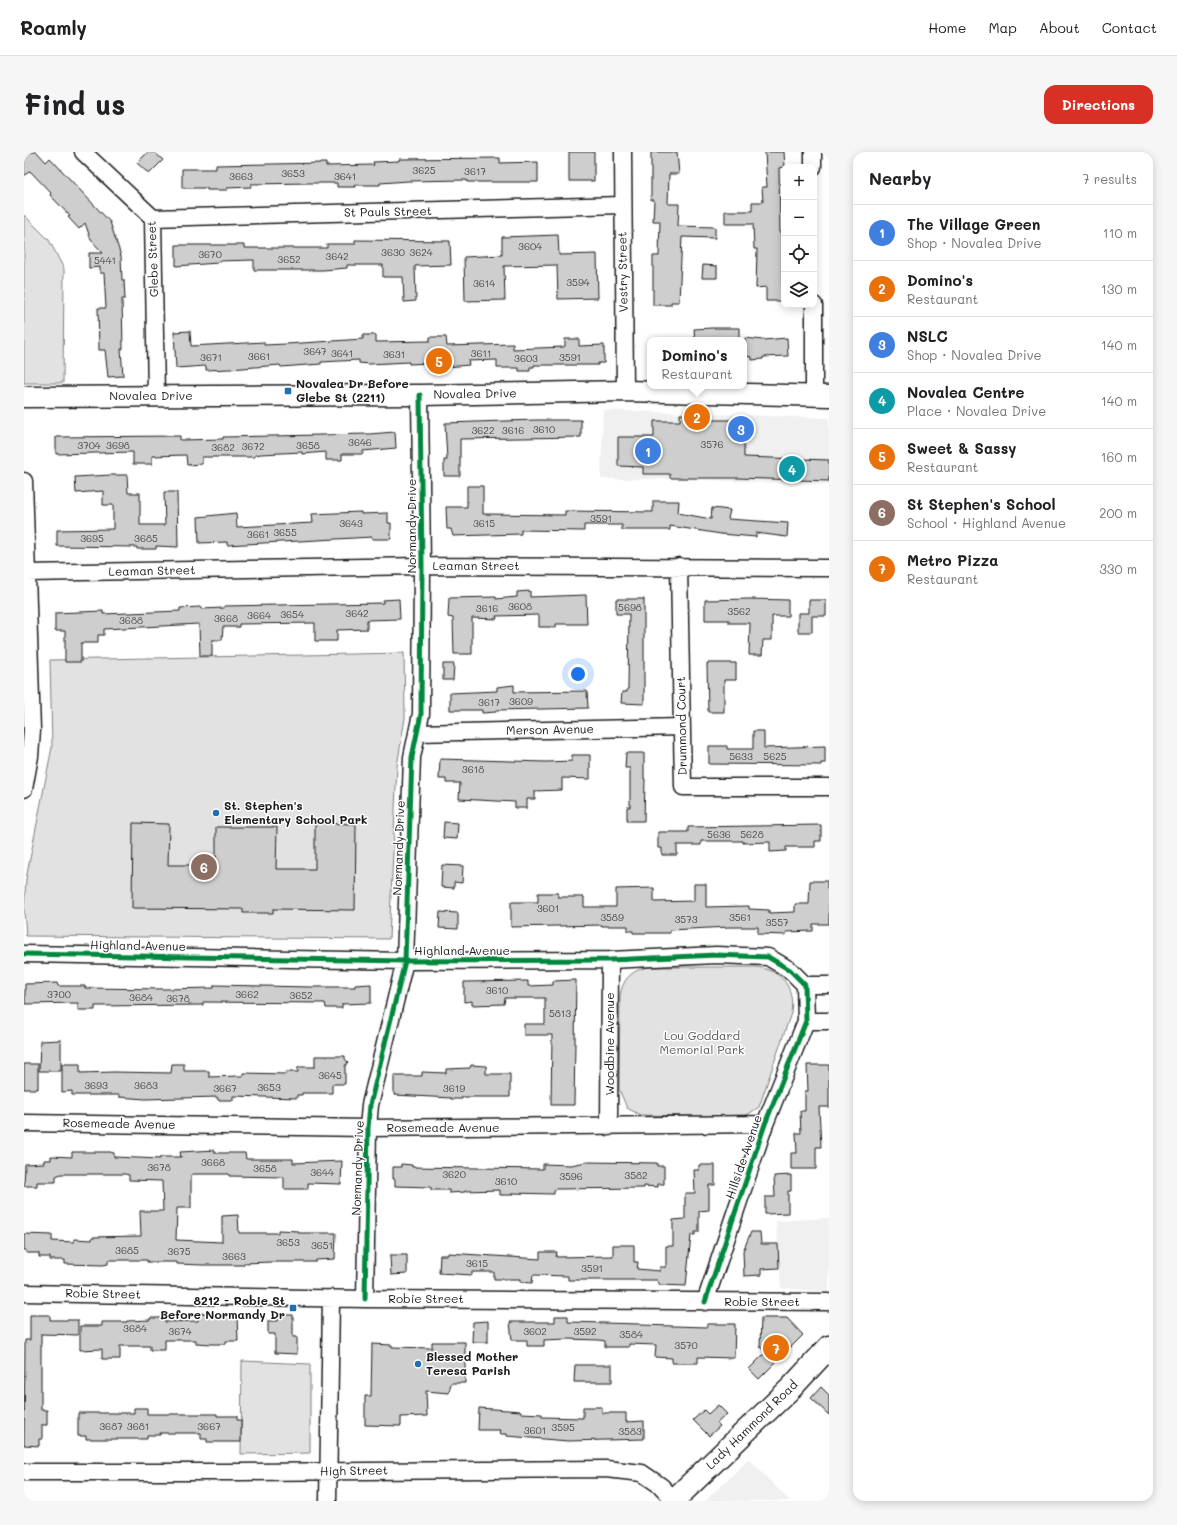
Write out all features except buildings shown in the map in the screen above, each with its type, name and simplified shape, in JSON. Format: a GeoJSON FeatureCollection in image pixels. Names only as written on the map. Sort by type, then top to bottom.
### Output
{"type":"FeatureCollection","features":[{"type":"Feature","properties":{"kind":"main road","name":"Lady Hammond Road"},"geometry":{"type":"LineString","coordinates":[[673,1501],[792,1387],[829,1347]]}},
{"type":"Feature","properties":{"kind":"street","name":"Glebe Street"},"geometry":{"type":"LineString","coordinates":[[83,152],[153,218],[156,396]]}},
{"type":"Feature","properties":{"kind":"street","name":"Vestry Street"},"geometry":{"type":"LineString","coordinates":[[623,152],[622,206],[625,391]]}},
{"type":"Feature","properties":{"kind":"street"},"geometry":{"type":"LineString","coordinates":[[813,152],[813,164]]}},
{"type":"Feature","properties":{"kind":"street","name":"St Pauls Street"},"geometry":{"type":"LineString","coordinates":[[153,218],[622,206]]}},
{"type":"Feature","properties":{"kind":"street"},"geometry":{"type":"LineString","coordinates":[[814,308],[822,396]]}},
{"type":"Feature","properties":{"kind":"street","name":"Novalea Drive"},"geometry":{"type":"LineString","coordinates":[[24,397],[420,395],[625,391],[822,396]]}},
{"type":"Feature","properties":{"kind":"street","name":"Normandy Drive"},"geometry":{"type":"LineString","coordinates":[[365,1299],[368,1128],[370,1106],[404,961],[412,757],[421,714],[422,566],[420,395]]}},
{"type":"Feature","properties":{"kind":"street"},"geometry":{"type":"LineString","coordinates":[[24,481],[32,730],[30,756],[24,789]]}},
{"type":"Feature","properties":{"kind":"street","name":"Leaman Street"},"geometry":{"type":"LineString","coordinates":[[27,573],[422,566],[679,566],[829,568]]}},
{"type":"Feature","properties":{"kind":"street","name":"Drummond Court"},"geometry":{"type":"LineString","coordinates":[[679,566],[683,787],[829,787]]}},
{"type":"Feature","properties":{"kind":"street","name":"Merson Avenue"},"geometry":{"type":"LineString","coordinates":[[417,733],[682,727]]}},
{"type":"Feature","properties":{"kind":"street","name":"Highland Avenue"},"geometry":{"type":"LineString","coordinates":[[24,954],[404,961],[610,960],[716,955],[768,957],[790,970],[805,986]]}},
{"type":"Feature","properties":{"kind":"street","name":"Woodbine Avenue"},"geometry":{"type":"LineString","coordinates":[[609,1127],[610,960]]}},
{"type":"Feature","properties":{"kind":"street"},"geometry":{"type":"LineString","coordinates":[[829,985],[805,986],[806,1022],[829,1021]]}},
{"type":"Feature","properties":{"kind":"street","name":"Hillside Avenue"},"geometry":{"type":"LineString","coordinates":[[705,1302],[765,1124],[806,1022]]}},
{"type":"Feature","properties":{"kind":"street","name":"Rosemeade Avenue"},"geometry":{"type":"LineString","coordinates":[[24,1123],[368,1128],[609,1127],[765,1124]]}},
{"type":"Feature","properties":{"kind":"street","name":"Robie Street"},"geometry":{"type":"LineString","coordinates":[[24,1293],[365,1299],[829,1302]]}},
{"type":"Feature","properties":{"kind":"street"},"geometry":{"type":"LineString","coordinates":[[328,1501],[331,1298]]}},
{"type":"Feature","properties":{"kind":"street","name":"High Street"},"geometry":{"type":"LineString","coordinates":[[24,1472],[328,1472],[606,1469],[642,1472],[661,1486],[673,1501]]}},
{"type":"Feature","properties":{"kind":"shaded area"},"geometry":{"type":"Polygon","coordinates":[[[603,410],[829,418],[829,485],[678,479],[601,479],[603,410]]]}},
{"type":"Feature","properties":{"kind":"shaded area"},"geometry":{"type":"Polygon","coordinates":[[[829,1218],[829,1292],[781,1288],[776,1221],[829,1218]]]}},
{"type":"Feature","properties":{"kind":"shaded area"},"geometry":{"type":"Polygon","coordinates":[[[749,1459],[790,1501],[705,1501],[749,1459]]]}},
{"type":"Feature","properties":{"kind":"green space"},"geometry":{"type":"Polygon","coordinates":[[[24,215],[49,240],[64,269],[63,383],[24,383],[24,215]]]}},
{"type":"Feature","properties":{"kind":"green space","name":"St. Stephen's Elementary School Park"},"geometry":{"type":"Polygon","coordinates":[[[404,653],[405,718],[397,766],[389,939],[26,936],[24,910],[26,879],[52,747],[50,660],[404,653]]]}},
{"type":"Feature","properties":{"kind":"green space","name":"Lou Goddard Memorial Park"},"geometry":{"type":"Polygon","coordinates":[[[649,967],[757,967],[773,972],[780,976],[785,982],[791,995],[791,1013],[759,1107],[747,1115],[734,1117],[640,1115],[627,1108],[619,1089],[620,996],[623,984],[629,976],[638,970],[649,967]]]}},
{"type":"Feature","properties":{"kind":"green space"},"geometry":{"type":"Polygon","coordinates":[[[242,1361],[310,1364],[310,1453],[241,1454],[242,1361]]]}},
{"type":"Feature","properties":{"kind":"cycle path"},"geometry":{"type":"LineString","coordinates":[[365,1299],[368,1128],[370,1105],[405,961],[412,757],[421,714],[422,566],[420,395]]}},
{"type":"Feature","properties":{"kind":"cycle path"},"geometry":{"type":"LineString","coordinates":[[24,954],[405,961],[610,960],[716,955],[768,957],[790,970],[805,985],[806,1021],[765,1124],[705,1302]]}},
{"type":"Feature","properties":{"kind":"place","name":"Sweet & Sassy"},"geometry":{"type":"Point","coordinates":[439,361]}},
{"type":"Feature","properties":{"kind":"place","name":"Novalea Dr Before Glebe St (2211)"},"geometry":{"type":"Point","coordinates":[288,391]}},
{"type":"Feature","properties":{"kind":"place","name":"Domino's"},"geometry":{"type":"Point","coordinates":[697,417]}},
{"type":"Feature","properties":{"kind":"place","name":"NSLC"},"geometry":{"type":"Point","coordinates":[741,429]}},
{"type":"Feature","properties":{"kind":"place","name":"The Village Green"},"geometry":{"type":"Point","coordinates":[648,451]}},
{"type":"Feature","properties":{"kind":"place","name":"Novalea Centre"},"geometry":{"type":"Point","coordinates":[792,469]}},
{"type":"Feature","properties":{"kind":"place","name":"St. Stephen's Elementary School Park"},"geometry":{"type":"Point","coordinates":[216,813]}},
{"type":"Feature","properties":{"kind":"place","name":"St Stephen's School"},"geometry":{"type":"Point","coordinates":[204,867]}},
{"type":"Feature","properties":{"kind":"place","name":"8212 - Robie St Before Normandy Dr"},"geometry":{"type":"Point","coordinates":[293,1308]}},
{"type":"Feature","properties":{"kind":"place","name":"Metro Pizza"},"geometry":{"type":"Point","coordinates":[776,1348]}},
{"type":"Feature","properties":{"kind":"place","name":"Blessed Mother Teresa Parish"},"geometry":{"type":"Point","coordinates":[418,1364]}}]}
